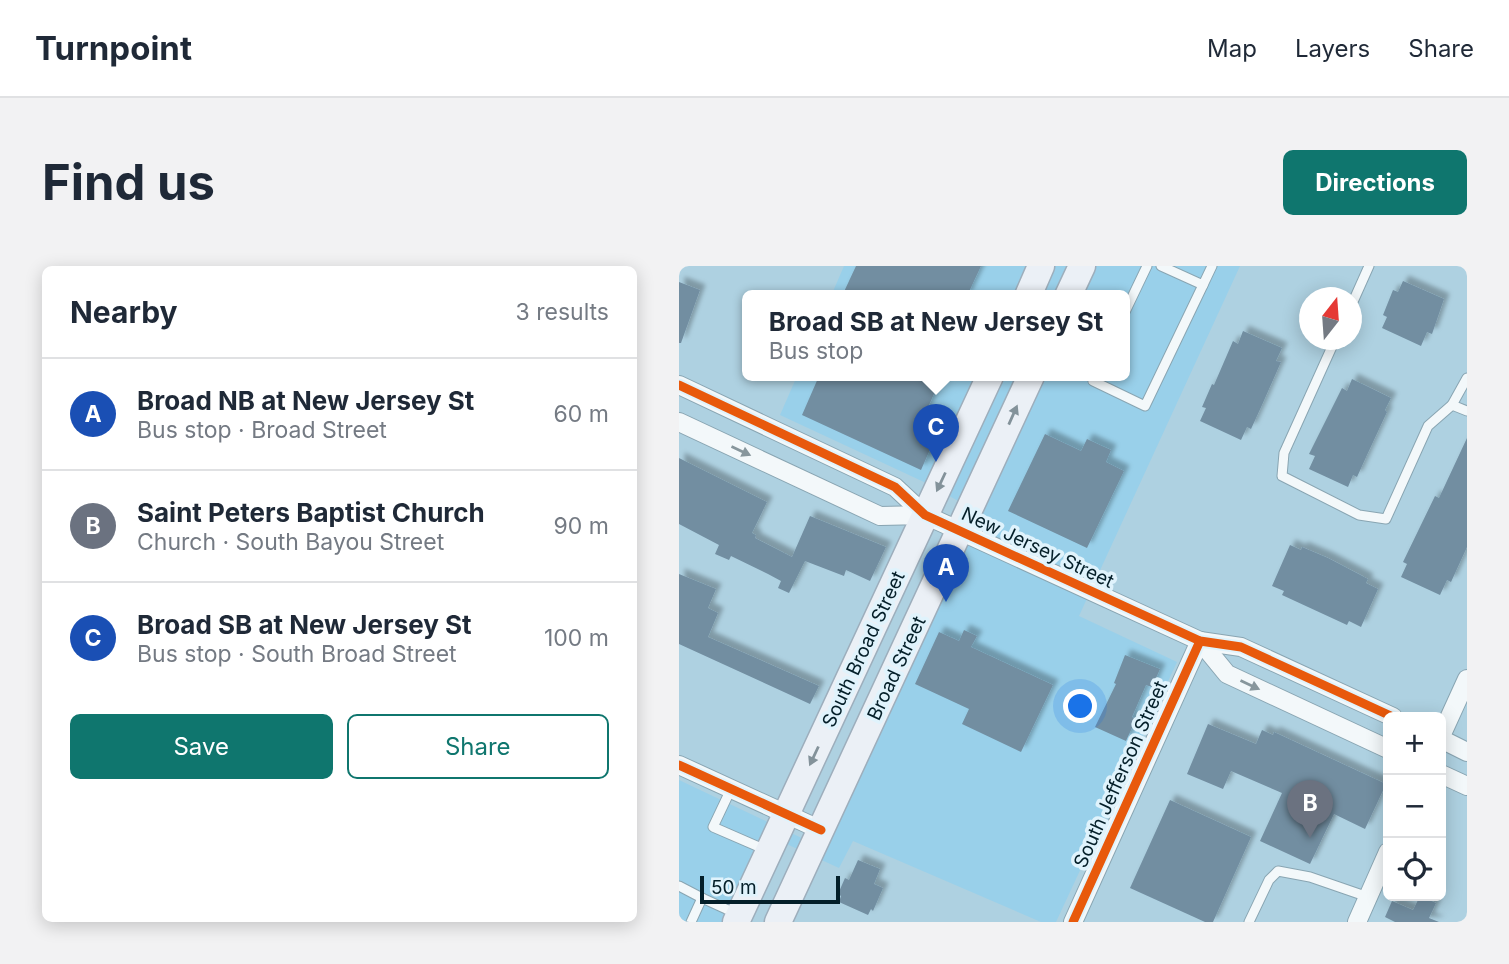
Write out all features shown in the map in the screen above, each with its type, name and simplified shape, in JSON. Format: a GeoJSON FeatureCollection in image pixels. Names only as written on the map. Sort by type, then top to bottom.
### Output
{"type":"FeatureCollection","features":[{"type":"Feature","properties":{"kind":"main road"},"geometry":{"type":"LineString","coordinates":[[1031,290],[1041,266]]}},
{"type":"Feature","properties":{"kind":"main road"},"geometry":{"type":"LineString","coordinates":[[1071,290],[1082,266]]}},
{"type":"Feature","properties":{"kind":"main road","name":"South Broad Street"},"geometry":{"type":"LineString","coordinates":[[738,919],[989,381]]}},
{"type":"Feature","properties":{"kind":"main road","name":"Broad Street"},"geometry":{"type":"LineString","coordinates":[[778,922],[1029,381]]}},
{"type":"Feature","properties":{"kind":"street","name":"New Jersey Street"},"geometry":{"type":"LineString","coordinates":[[679,385],[895,486],[925,515],[1200,641],[1241,647],[1383,712]]}},
{"type":"Feature","properties":{"kind":"street","name":"New Jersey Street"},"geometry":{"type":"LineString","coordinates":[[679,422],[880,516],[925,515]]}},
{"type":"Feature","properties":{"kind":"street","name":"New Jersey Street"},"geometry":{"type":"LineString","coordinates":[[1200,641],[1227,674],[1383,747]]}},
{"type":"Feature","properties":{"kind":"street","name":"South Jefferson Street"},"geometry":{"type":"LineString","coordinates":[[1073,922],[1200,641]]}},
{"type":"Feature","properties":{"kind":"street"},"geometry":{"type":"LineString","coordinates":[[1446,726],[1467,678]]}},
{"type":"Feature","properties":{"kind":"street"},"geometry":{"type":"LineString","coordinates":[[1446,740],[1467,752]]}},
{"type":"Feature","properties":{"kind":"street"},"geometry":{"type":"LineString","coordinates":[[679,765],[821,830]]}},
{"type":"Feature","properties":{"kind":"street"},"geometry":{"type":"LineString","coordinates":[[1443,775],[1467,786]]}},
{"type":"Feature","properties":{"kind":"street"},"geometry":{"type":"LineString","coordinates":[[1356,922],[1383,863]]}},
{"type":"Feature","properties":{"kind":"lane"},"geometry":{"type":"LineString","coordinates":[[1130,302],[1147,266]]}},
{"type":"Feature","properties":{"kind":"lane"},"geometry":{"type":"LineString","coordinates":[[1161,266],[1203,285]]}},
{"type":"Feature","properties":{"kind":"lane"},"geometry":{"type":"LineString","coordinates":[[1098,381],[1145,406],[1212,266]]}},
{"type":"Feature","properties":{"kind":"lane"},"geometry":{"type":"LineString","coordinates":[[1359,287],[1369,266]]}},
{"type":"Feature","properties":{"kind":"lane"},"geometry":{"type":"LineString","coordinates":[[1330,350],[1284,453],[1282,476],[1359,515],[1386,519],[1428,426],[1452,405],[1467,378]]}},
{"type":"Feature","properties":{"kind":"lane"},"geometry":{"type":"LineString","coordinates":[[1452,405],[1467,411]]}},
{"type":"Feature","properties":{"kind":"lane"},"geometry":{"type":"LineString","coordinates":[[731,789],[713,827],[770,851]]}},
{"type":"Feature","properties":{"kind":"lane"},"geometry":{"type":"LineString","coordinates":[[1248,922],[1269,880],[1278,871],[1310,877],[1368,897]]}},
{"type":"Feature","properties":{"kind":"lane"},"geometry":{"type":"LineString","coordinates":[[679,886],[738,919]]}},
{"type":"Feature","properties":{"kind":"lane"},"geometry":{"type":"LineString","coordinates":[[691,922],[702,898]]}},
{"type":"Feature","properties":{"kind":"shaded area"},"geometry":{"type":"Polygon","coordinates":[[[844,266],[1240,266],[1079,616],[1177,662],[1056,922],[1041,922],[853,841],[839,868],[767,835],[728,922],[679,922],[679,780],[825,849],[980,513],[924,482],[780,415],[795,381],[1130,381],[1130,290],[834,290],[844,266]]]}},
{"type":"Feature","properties":{"kind":"building"},"geometry":{"type":"Polygon","coordinates":[[[856,266],[981,266],[970,290],[845,290],[856,266]]]}},
{"type":"Feature","properties":{"kind":"building"},"geometry":{"type":"Polygon","coordinates":[[[1403,281],[1444,299],[1432,334],[1427,332],[1421,346],[1382,328],[1387,317],[1383,315],[1393,290],[1398,292],[1403,281]]]}},
{"type":"Feature","properties":{"kind":"building"},"geometry":{"type":"Polygon","coordinates":[[[679,282],[700,290],[681,343],[679,343],[679,282]]]}},
{"type":"Feature","properties":{"kind":"building"},"geometry":{"type":"Polygon","coordinates":[[[1243,331],[1282,348],[1276,361],[1281,362],[1262,405],[1251,429],[1247,427],[1241,440],[1200,421],[1206,408],[1202,407],[1212,384],[1214,385],[1233,341],[1238,344],[1243,331]]]}},
{"type":"Feature","properties":{"kind":"building"},"geometry":{"type":"Polygon","coordinates":[[[1352,379],[1391,398],[1357,477],[1353,475],[1348,487],[1309,469],[1315,456],[1309,454],[1342,388],[1347,391],[1352,379]]]}},
{"type":"Feature","properties":{"kind":"building"},"geometry":{"type":"Polygon","coordinates":[[[817,381],[924,381],[937,387],[918,430],[935,438],[921,470],[802,415],[817,381]]]}},
{"type":"Feature","properties":{"kind":"building"},"geometry":{"type":"Polygon","coordinates":[[[1045,434],[1081,451],[1087,439],[1111,450],[1106,462],[1124,471],[1087,548],[1008,511],[1045,434]]]}},
{"type":"Feature","properties":{"kind":"building"},"geometry":{"type":"Polygon","coordinates":[[[1467,438],[1467,547],[1451,582],[1447,580],[1440,595],[1401,577],[1407,564],[1403,562],[1435,496],[1439,498],[1467,438]]]}},
{"type":"Feature","properties":{"kind":"building"},"geometry":{"type":"Polygon","coordinates":[[[679,458],[767,502],[752,533],[756,535],[755,538],[792,557],[810,516],[886,547],[870,581],[846,570],[844,576],[805,561],[789,593],[778,588],[781,581],[768,574],[731,556],[729,560],[715,554],[719,545],[679,524],[679,458]]]}},
{"type":"Feature","properties":{"kind":"building"},"geometry":{"type":"Polygon","coordinates":[[[1290,545],[1328,558],[1368,579],[1366,583],[1378,589],[1361,627],[1349,621],[1347,625],[1282,595],[1284,591],[1272,586],[1290,545]]]}},
{"type":"Feature","properties":{"kind":"building"},"geometry":{"type":"Polygon","coordinates":[[[679,574],[716,589],[708,608],[718,613],[708,637],[819,686],[810,704],[679,644],[679,574]]]}},
{"type":"Feature","properties":{"kind":"building"},"geometry":{"type":"Polygon","coordinates":[[[964,630],[977,636],[971,647],[1053,685],[1021,752],[962,724],[969,709],[915,684],[939,632],[959,641],[964,630]]]}},
{"type":"Feature","properties":{"kind":"building"},"geometry":{"type":"Polygon","coordinates":[[[1125,655],[1160,669],[1152,687],[1146,685],[1132,717],[1136,719],[1126,741],[1095,727],[1116,684],[1114,683],[1125,655]]]}},
{"type":"Feature","properties":{"kind":"building"},"geometry":{"type":"Polygon","coordinates":[[[1208,724],[1256,744],[1262,730],[1273,735],[1274,732],[1383,783],[1383,790],[1365,829],[1334,814],[1310,864],[1260,841],[1282,793],[1231,771],[1223,789],[1187,774],[1208,724]]]}},
{"type":"Feature","properties":{"kind":"building"},"geometry":{"type":"Polygon","coordinates":[[[1170,800],[1251,837],[1213,922],[1205,922],[1130,888],[1170,800]]]}},
{"type":"Feature","properties":{"kind":"building"},"geometry":{"type":"Polygon","coordinates":[[[858,860],[880,869],[874,884],[883,888],[873,911],[871,909],[868,915],[839,902],[841,896],[838,894],[845,878],[849,880],[858,860]]]}},
{"type":"Feature","properties":{"kind":"building"},"geometry":{"type":"Polygon","coordinates":[[[1392,901],[1413,910],[1418,901],[1436,903],[1429,918],[1439,922],[1395,922],[1385,917],[1392,901]]]}},
{"type":"Feature","properties":{"kind":"cycle path"},"geometry":{"type":"LineString","coordinates":[[679,385],[895,487],[925,515],[1200,641],[1241,647],[1383,712]]}},
{"type":"Feature","properties":{"kind":"cycle path"},"geometry":{"type":"LineString","coordinates":[[1073,922],[1200,641]]}},
{"type":"Feature","properties":{"kind":"cycle path"},"geometry":{"type":"LineString","coordinates":[[679,765],[821,830]]}},
{"type":"Feature","properties":{"kind":"place","name":"Broad SB at New Jersey St"},"geometry":{"type":"Point","coordinates":[936,462]}},
{"type":"Feature","properties":{"kind":"place","name":"Broad NB at New Jersey St"},"geometry":{"type":"Point","coordinates":[946,602]}},
{"type":"Feature","properties":{"kind":"place","name":"Saint Peters Baptist Church"},"geometry":{"type":"Point","coordinates":[1310,838]}}]}
